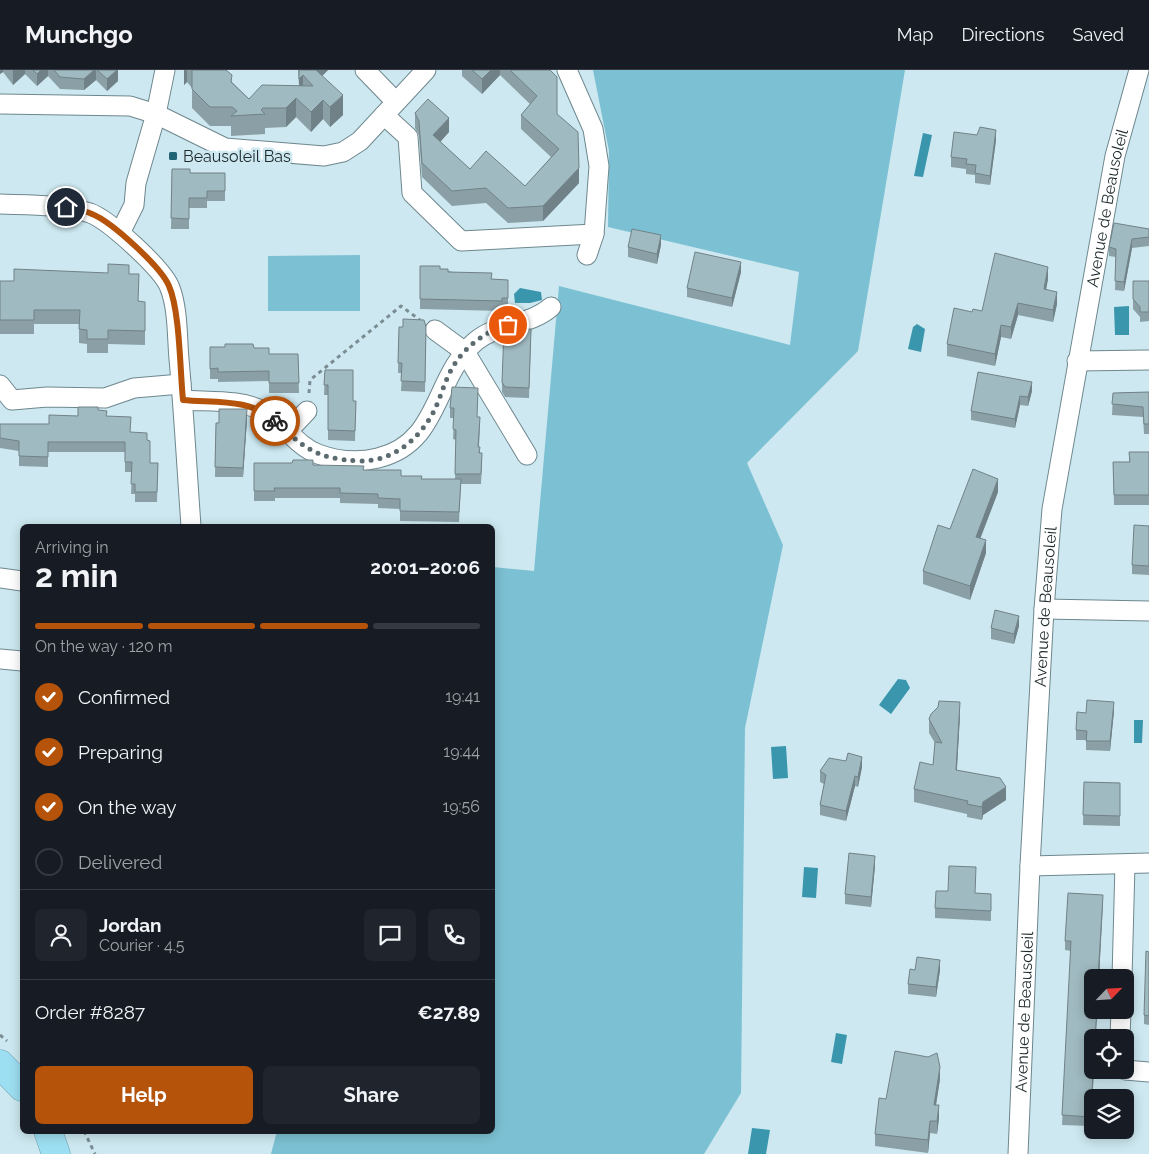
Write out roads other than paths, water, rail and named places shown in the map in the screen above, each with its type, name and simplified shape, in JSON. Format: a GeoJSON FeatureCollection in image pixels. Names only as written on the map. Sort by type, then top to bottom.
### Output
{"type":"FeatureCollection","features":[{"type":"Feature","properties":{"kind":"highway"},"geometry":{"type":"LineString","coordinates":[[0,1064],[20,1085]]}},
{"type":"Feature","properties":{"kind":"highway"},"geometry":{"type":"LineString","coordinates":[[49,1134],[56,1154]]}},
{"type":"Feature","properties":{"kind":"street"},"geometry":{"type":"LineString","coordinates":[[120,233],[134,205],[136,183],[156,114],[165,70]]}},
{"type":"Feature","properties":{"kind":"street"},"geometry":{"type":"LineString","coordinates":[[365,70],[408,137],[412,193],[461,241],[594,234]]}},
{"type":"Feature","properties":{"kind":"street"},"geometry":{"type":"LineString","coordinates":[[0,104],[130,106],[156,114],[225,148],[324,156],[343,152],[360,141],[426,70]]}},
{"type":"Feature","properties":{"kind":"street"},"geometry":{"type":"LineString","coordinates":[[567,70],[593,129],[599,166],[594,234],[587,255]]}},
{"type":"Feature","properties":{"kind":"street","name":"Avenue de Beausoleil"},"geometry":{"type":"LineString","coordinates":[[1018,1154],[1030,866],[1044,609],[1052,509],[1115,156],[1139,70]]}},
{"type":"Feature","properties":{"kind":"street"},"geometry":{"type":"LineString","coordinates":[[0,204],[66,207],[93,214],[120,233],[160,271],[170,287],[175,316],[182,392],[191,524]]}},
{"type":"Feature","properties":{"kind":"street"},"geometry":{"type":"LineString","coordinates":[[0,385],[12,400],[47,397],[105,398],[134,388],[182,392],[247,405],[266,412],[306,449],[339,460],[367,461],[387,456],[405,447],[419,436],[433,412],[453,366],[477,341],[496,328],[544,313],[551,308]]}},
{"type":"Feature","properties":{"kind":"street"},"geometry":{"type":"LineString","coordinates":[[435,330],[466,352],[527,455]]}},
{"type":"Feature","properties":{"kind":"street"},"geometry":{"type":"LineString","coordinates":[[1077,362],[1149,360]]}},
{"type":"Feature","properties":{"kind":"street"},"geometry":{"type":"LineString","coordinates":[[287,432],[307,411]]}},
{"type":"Feature","properties":{"kind":"street"},"geometry":{"type":"LineString","coordinates":[[0,578],[20,580]]}},
{"type":"Feature","properties":{"kind":"street"},"geometry":{"type":"LineString","coordinates":[[1044,609],[1149,611]]}},
{"type":"Feature","properties":{"kind":"street"},"geometry":{"type":"LineString","coordinates":[[0,659],[20,661]]}},
{"type":"Feature","properties":{"kind":"street"},"geometry":{"type":"LineString","coordinates":[[1030,866],[1149,863]]}},
{"type":"Feature","properties":{"kind":"street"},"geometry":{"type":"LineString","coordinates":[[1122,969],[1125,864]]}},
{"type":"Feature","properties":{"kind":"street"},"geometry":{"type":"LineString","coordinates":[[1134,1071],[1149,1072]]}},
{"type":"Feature","properties":{"kind":"place","name":"Beausoleil Bas"},"geometry":{"type":"Point","coordinates":[173,156]}}]}
